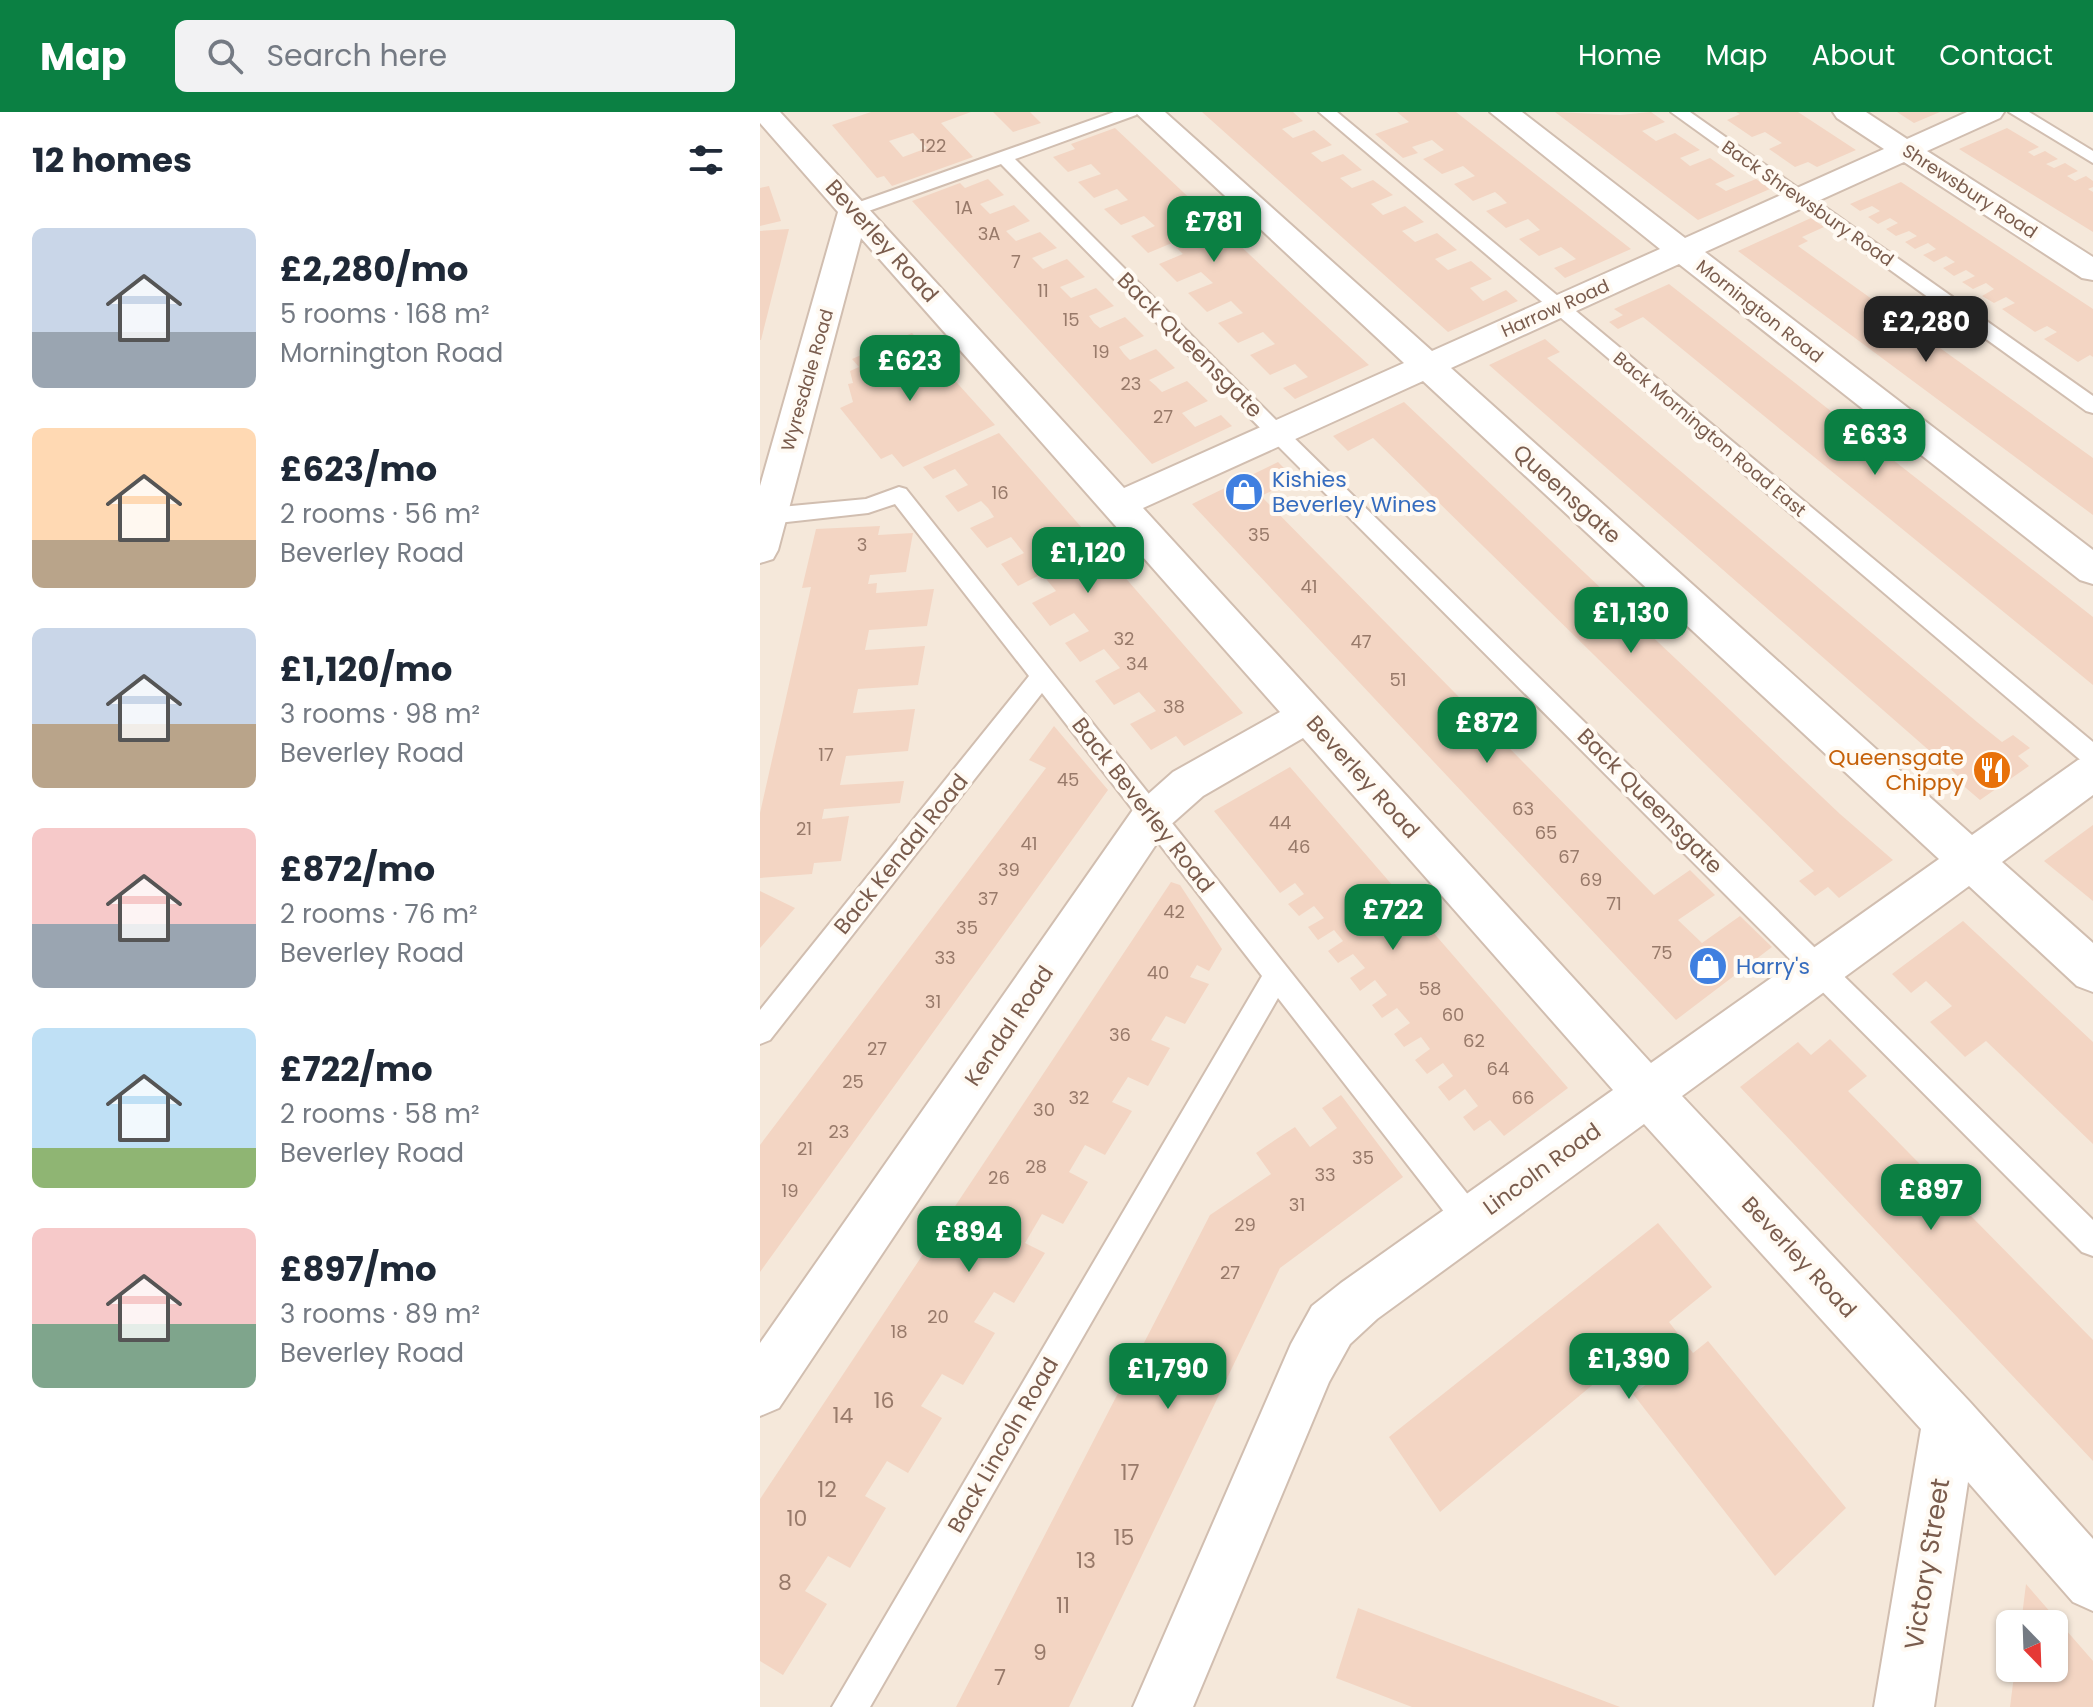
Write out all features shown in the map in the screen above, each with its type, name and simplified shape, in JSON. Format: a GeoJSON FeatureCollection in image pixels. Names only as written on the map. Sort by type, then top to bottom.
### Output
{"type":"FeatureCollection","features":[{"type":"Feature","properties":{"kind":"street","name":"Beverley Road"},"geometry":{"type":"LineString","coordinates":[[765,112],[1647,1093],[1950,1420],[2093,1582]]}},
{"type":"Feature","properties":{"kind":"street","name":"Queensgate"},"geometry":{"type":"LineString","coordinates":[[1149,112],[2093,972]]}},
{"type":"Feature","properties":{"kind":"street","name":"Mornington Road"},"geometry":{"type":"LineString","coordinates":[[1504,112],[2093,570]]}},
{"type":"Feature","properties":{"kind":"street","name":"Shrewsbury Road"},"geometry":{"type":"LineString","coordinates":[[1847,112],[2093,271]]}},
{"type":"Feature","properties":{"kind":"street","name":"Harrow Road"},"geometry":{"type":"LineString","coordinates":[[1120,504],[1990,112]]}},
{"type":"Feature","properties":{"kind":"street","name":"Wyresdale Road"},"geometry":{"type":"LineString","coordinates":[[760,550],[764,516],[854,210]]}},
{"type":"Feature","properties":{"kind":"street","name":"Kendal Road"},"geometry":{"type":"LineString","coordinates":[[760,1389],[1152,816],[1188,784],[1308,716]]}},
{"type":"Feature","properties":{"kind":"street","name":"Lincoln Road"},"geometry":{"type":"LineString","coordinates":[[1174,1704],[1310,1363],[1331,1325],[1359,1301],[2093,772]]}},
{"type":"Feature","properties":{"kind":"street","name":"Victory Street"},"geometry":{"type":"LineString","coordinates":[[1904,1707],[1950,1420]]}},
{"type":"Feature","properties":{"kind":"lane"},"geometry":{"type":"LineString","coordinates":[[854,210],[1130,112]]}},
{"type":"Feature","properties":{"kind":"lane","name":"Back Mornington Road East"},"geometry":{"type":"LineString","coordinates":[[1327,112],[2093,756]]}},
{"type":"Feature","properties":{"kind":"lane","name":"Back Shrewsbury Road"},"geometry":{"type":"LineString","coordinates":[[1679,112],[2093,406]]}},
{"type":"Feature","properties":{"kind":"lane"},"geometry":{"type":"LineString","coordinates":[[2017,112],[2093,158]]}},
{"type":"Feature","properties":{"kind":"lane","name":"Back Queensgate"},"geometry":{"type":"LineString","coordinates":[[1004,157],[1278,434],[2093,1241]]}},
{"type":"Feature","properties":{"kind":"lane","name":"Back Beverley Road"},"geometry":{"type":"LineString","coordinates":[[764,516],[868,506],[899,494],[1470,1221]]}},
{"type":"Feature","properties":{"kind":"lane","name":"Back Kendal Road"},"geometry":{"type":"LineString","coordinates":[[760,1031],[1042,677]]}},
{"type":"Feature","properties":{"kind":"lane","name":"Back Lincoln Road"},"geometry":{"type":"LineString","coordinates":[[850,1707],[1277,975]]}},
{"type":"Feature","properties":{"kind":"shaded area"},"geometry":{"type":"Polygon","coordinates":[[[772,112],[2093,112],[2093,1707],[760,1707],[760,116],[772,112]]]}},
{"type":"Feature","properties":{"kind":"building"},"geometry":{"type":"Polygon","coordinates":[[[871,112],[971,112],[941,123],[973,157],[892,186],[884,176],[877,178],[832,125],[871,112]],[[913,133],[889,141],[903,157],[927,148],[913,133]]]}},
{"type":"Feature","properties":{"kind":"building"},"geometry":{"type":"Polygon","coordinates":[[[993,112],[1030,112],[1041,123],[1013,132],[993,112]]]}},
{"type":"Feature","properties":{"kind":"building"},"geometry":{"type":"Polygon","coordinates":[[[1202,112],[1293,112],[1303,121],[1282,129],[1293,138],[1314,130],[1332,145],[1311,153],[1322,162],[1343,154],[1362,170],[1340,178],[1352,188],[1373,180],[1393,195],[1371,204],[1383,215],[1405,206],[1424,222],[1402,231],[1415,242],[1437,233],[1457,250],[1435,259],[1448,270],[1471,261],[1492,279],[1470,288],[1483,301],[1506,290],[1518,301],[1448,332],[1202,112]]]}},
{"type":"Feature","properties":{"kind":"building"},"geometry":{"type":"Polygon","coordinates":[[[1397,112],[1456,112],[1631,249],[1565,278],[1554,268],[1576,259],[1561,247],[1539,256],[1519,239],[1540,230],[1528,219],[1506,228],[1486,211],[1507,203],[1495,192],[1473,201],[1454,184],[1475,176],[1463,166],[1442,174],[1423,159],[1444,150],[1432,140],[1412,147],[1418,153],[1403,158],[1375,134],[1409,122],[1397,112]]]}},
{"type":"Feature","properties":{"kind":"building"},"geometry":{"type":"Polygon","coordinates":[[[1555,112],[1620,115],[1651,112],[1665,122],[1642,131],[1656,141],[1675,133],[1700,150],[1680,158],[1690,166],[1710,158],[1735,176],[1715,184],[1726,191],[1756,179],[1770,189],[1698,220],[1555,112]]]}},
{"type":"Feature","properties":{"kind":"building"},"geometry":{"type":"Polygon","coordinates":[[[1736,112],[1798,112],[1856,150],[1817,167],[1808,162],[1795,167],[1769,149],[1782,143],[1765,132],[1752,137],[1727,120],[1740,114],[1736,112]]]}},
{"type":"Feature","properties":{"kind":"building"},"geometry":{"type":"Polygon","coordinates":[[[1897,112],[1940,112],[1914,123],[1897,112]]]}},
{"type":"Feature","properties":{"kind":"building"},"geometry":{"type":"Polygon","coordinates":[[[1115,128],[1369,365],[1295,399],[1283,388],[1308,377],[1295,364],[1270,375],[1250,355],[1275,344],[1263,332],[1238,343],[1218,323],[1243,313],[1231,301],[1207,312],[1188,293],[1213,283],[1201,272],[1177,282],[1159,264],[1183,254],[1172,243],[1148,253],[1131,236],[1155,226],[1144,216],[1121,225],[1104,209],[1128,200],[1117,189],[1094,198],[1078,182],[1101,174],[1091,164],[1068,172],[1053,157],[1075,149],[1071,144],[1115,128]]]}},
{"type":"Feature","properties":{"kind":"building"},"geometry":{"type":"Polygon","coordinates":[[[2007,128],[2039,147],[2028,152],[2034,156],[2045,151],[2058,159],[2046,164],[2054,168],[2065,163],[2078,171],[2067,176],[2075,181],[2086,176],[2093,181],[2093,187],[2088,189],[2093,192],[2093,232],[1959,149],[2007,128]]]}},
{"type":"Feature","properties":{"kind":"building"},"geometry":{"type":"Polygon","coordinates":[[[988,179],[1004,195],[980,204],[990,214],[1014,205],[1030,221],[1006,231],[1016,241],[1040,232],[1057,248],[1032,258],[1043,269],[1067,259],[1085,277],[1060,287],[1071,298],[1096,288],[1114,306],[1089,316],[1094,323],[1100,328],[1125,317],[1144,336],[1119,347],[1124,354],[1130,360],[1156,349],[1175,368],[1149,380],[1162,392],[1187,381],[1208,401],[1182,413],[1195,427],[1221,415],[1232,426],[1152,464],[912,201],[960,183],[965,188],[988,179]]]}},
{"type":"Feature","properties":{"kind":"building"},"geometry":{"type":"Polygon","coordinates":[[[1901,182],[2093,309],[2093,357],[2090,355],[2078,362],[2044,339],[2057,332],[2047,326],[2035,332],[2002,309],[2015,303],[2006,297],[1994,303],[1982,296],[1994,289],[1986,283],[1973,289],[1962,282],[1975,276],[1966,270],[1954,276],[1943,268],[1955,262],[1946,256],[1934,262],[1923,255],[1936,249],[1928,243],[1915,249],[1905,242],[1917,236],[1909,231],[1896,236],[1886,229],[1898,223],[1890,218],[1878,224],[1868,217],[1880,211],[1872,206],[1860,211],[1850,204],[1901,182]]]}},
{"type":"Feature","properties":{"kind":"building"},"geometry":{"type":"Polygon","coordinates":[[[769,186],[781,221],[760,226],[760,188],[769,186]]]}},
{"type":"Feature","properties":{"kind":"building"},"geometry":{"type":"Polygon","coordinates":[[[1811,218],[1824,227],[1802,237],[1808,241],[1798,246],[2093,458],[2093,515],[1738,251],[1811,218]]]}},
{"type":"Feature","properties":{"kind":"building"},"geometry":{"type":"Polygon","coordinates":[[[789,229],[761,340],[760,340],[760,231],[789,229]]]}},
{"type":"Feature","properties":{"kind":"building"},"geometry":{"type":"Polygon","coordinates":[[[1669,284],[2093,617],[2093,685],[1643,317],[1618,329],[1609,322],[1623,315],[1614,309],[1669,284]]]}},
{"type":"Feature","properties":{"kind":"building"},"geometry":{"type":"Polygon","coordinates":[[[912,333],[995,425],[903,467],[892,454],[881,459],[840,408],[853,402],[848,384],[853,383],[850,371],[859,367],[852,359],[912,333]]]}},
{"type":"Feature","properties":{"kind":"building"},"geometry":{"type":"Polygon","coordinates":[[[1545,339],[1560,352],[1547,358],[1977,722],[2002,742],[2013,735],[2030,748],[2018,756],[2029,766],[1980,800],[1952,776],[1956,774],[1489,365],[1545,339]]]}},
{"type":"Feature","properties":{"kind":"building"},"geometry":{"type":"Polygon","coordinates":[[[1404,402],[1840,814],[1893,860],[1839,898],[1828,887],[1815,896],[1799,881],[1814,871],[1373,438],[1348,451],[1333,436],[1404,402]]]}},
{"type":"Feature","properties":{"kind":"building"},"geometry":{"type":"Polygon","coordinates":[[[999,433],[1243,713],[1184,746],[1176,736],[1151,750],[1130,724],[1156,711],[1139,692],[1114,705],[1095,681],[1120,668],[1104,649],[1080,662],[1065,643],[1089,631],[1074,613],[1050,626],[1032,603],[1056,591],[1042,574],[1018,586],[1001,564],[1024,553],[1011,537],[987,548],[970,528],[994,517],[988,508],[981,501],[958,512],[945,496],[968,485],[955,469],[933,479],[923,467],[999,433]]]}},
{"type":"Feature","properties":{"kind":"building"},"geometry":{"type":"Polygon","coordinates":[[[1278,462],[1288,472],[1271,481],[1278,488],[1261,496],[1654,895],[1690,870],[1715,895],[1678,920],[1702,943],[1740,916],[1772,947],[1676,1020],[1192,504],[1278,462]]]}},
{"type":"Feature","properties":{"kind":"building"},"geometry":{"type":"Polygon","coordinates":[[[880,526],[878,535],[913,533],[906,572],[870,575],[868,584],[877,583],[876,593],[934,589],[927,626],[869,630],[865,650],[925,646],[918,685],[858,689],[853,713],[915,709],[908,751],[846,756],[840,785],[904,781],[900,803],[824,809],[822,819],[849,816],[841,861],[814,863],[812,874],[760,878],[760,813],[811,587],[802,588],[816,529],[880,526]]]}},
{"type":"Feature","properties":{"kind":"building"},"geometry":{"type":"Polygon","coordinates":[[[1054,726],[1108,790],[760,1272],[760,1145],[1046,768],[1029,760],[1054,726]]]}},
{"type":"Feature","properties":{"kind":"building"},"geometry":{"type":"Polygon","coordinates":[[[1290,767],[1568,1088],[1504,1136],[1490,1120],[1474,1131],[1463,1117],[1478,1106],[1465,1089],[1449,1101],[1438,1087],[1453,1076],[1443,1063],[1427,1074],[1415,1060],[1430,1049],[1421,1037],[1404,1047],[1394,1034],[1410,1023],[1397,1008],[1382,1018],[1372,1005],[1387,995],[1375,980],[1360,991],[1350,978],[1365,968],[1353,954],[1338,963],[1328,951],[1343,941],[1334,930],[1318,940],[1308,927],[1324,918],[1314,906],[1299,916],[1288,904],[1304,894],[1295,883],[1280,893],[1214,811],[1290,767]]]}},
{"type":"Feature","properties":{"kind":"building"},"geometry":{"type":"Polygon","coordinates":[[[2093,825],[2093,901],[2044,861],[2093,825]]]}},
{"type":"Feature","properties":{"kind":"building"},"geometry":{"type":"Polygon","coordinates":[[[1171,882],[1180,885],[1222,949],[1209,971],[1197,965],[1190,977],[1209,984],[1185,1024],[1166,1016],[1151,1040],[1170,1048],[1148,1086],[1128,1077],[1112,1102],[1132,1111],[1105,1155],[1085,1145],[1069,1172],[1088,1182],[1063,1224],[1042,1214],[1025,1243],[1045,1253],[1014,1303],[994,1292],[974,1322],[995,1333],[963,1385],[942,1374],[921,1406],[942,1418],[908,1473],[887,1461],[865,1496],[886,1508],[850,1568],[828,1556],[805,1591],[827,1604],[783,1675],[760,1661],[760,1499],[1171,882]]]}},
{"type":"Feature","properties":{"kind":"building"},"geometry":{"type":"Polygon","coordinates":[[[760,891],[795,908],[760,948],[760,891]]]}},
{"type":"Feature","properties":{"kind":"building"},"geometry":{"type":"Polygon","coordinates":[[[1963,921],[2093,1042],[2093,1144],[1986,1041],[1965,1057],[1930,1022],[1952,1006],[1926,981],[1911,993],[1892,974],[1963,921]]]}},
{"type":"Feature","properties":{"kind":"building"},"geometry":{"type":"Polygon","coordinates":[[[1830,1039],[1867,1076],[1848,1091],[2093,1340],[2093,1461],[1740,1087],[1798,1042],[1811,1055],[1830,1039]]]}},
{"type":"Feature","properties":{"kind":"building"},"geometry":{"type":"Polygon","coordinates":[[[1341,1095],[1403,1177],[1280,1268],[1069,1707],[956,1707],[1210,1215],[1271,1174],[1256,1153],[1295,1127],[1310,1147],[1337,1128],[1322,1108],[1341,1095]]]}},
{"type":"Feature","properties":{"kind":"building"},"geometry":{"type":"Polygon","coordinates":[[[1658,1223],[1712,1287],[1669,1322],[1693,1353],[1708,1341],[1846,1508],[1775,1576],[1633,1394],[1647,1384],[1626,1357],[1440,1512],[1389,1437],[1658,1223]]]}},
{"type":"Feature","properties":{"kind":"building"},"geometry":{"type":"Polygon","coordinates":[[[2026,1584],[2049,1610],[2023,1610],[2026,1584]]]}},
{"type":"Feature","properties":{"kind":"building"},"geometry":{"type":"Polygon","coordinates":[[[1358,1608],[1620,1707],[1412,1707],[1336,1678],[1358,1608]]]}},
{"type":"Feature","properties":{"kind":"building"},"geometry":{"type":"Polygon","coordinates":[[[2068,1632],[2093,1661],[2093,1707],[2010,1707],[2013,1682],[2068,1682],[2068,1632]]]}},
{"type":"Feature","properties":{"kind":"place","name":"Kishies Beverley Wines"},"geometry":{"type":"Point","coordinates":[1244,492]}},
{"type":"Feature","properties":{"kind":"place","name":"Queensgate Chippy"},"geometry":{"type":"Point","coordinates":[1992,770]}},
{"type":"Feature","properties":{"kind":"place","name":"Harry's"},"geometry":{"type":"Point","coordinates":[1708,966]}}]}
